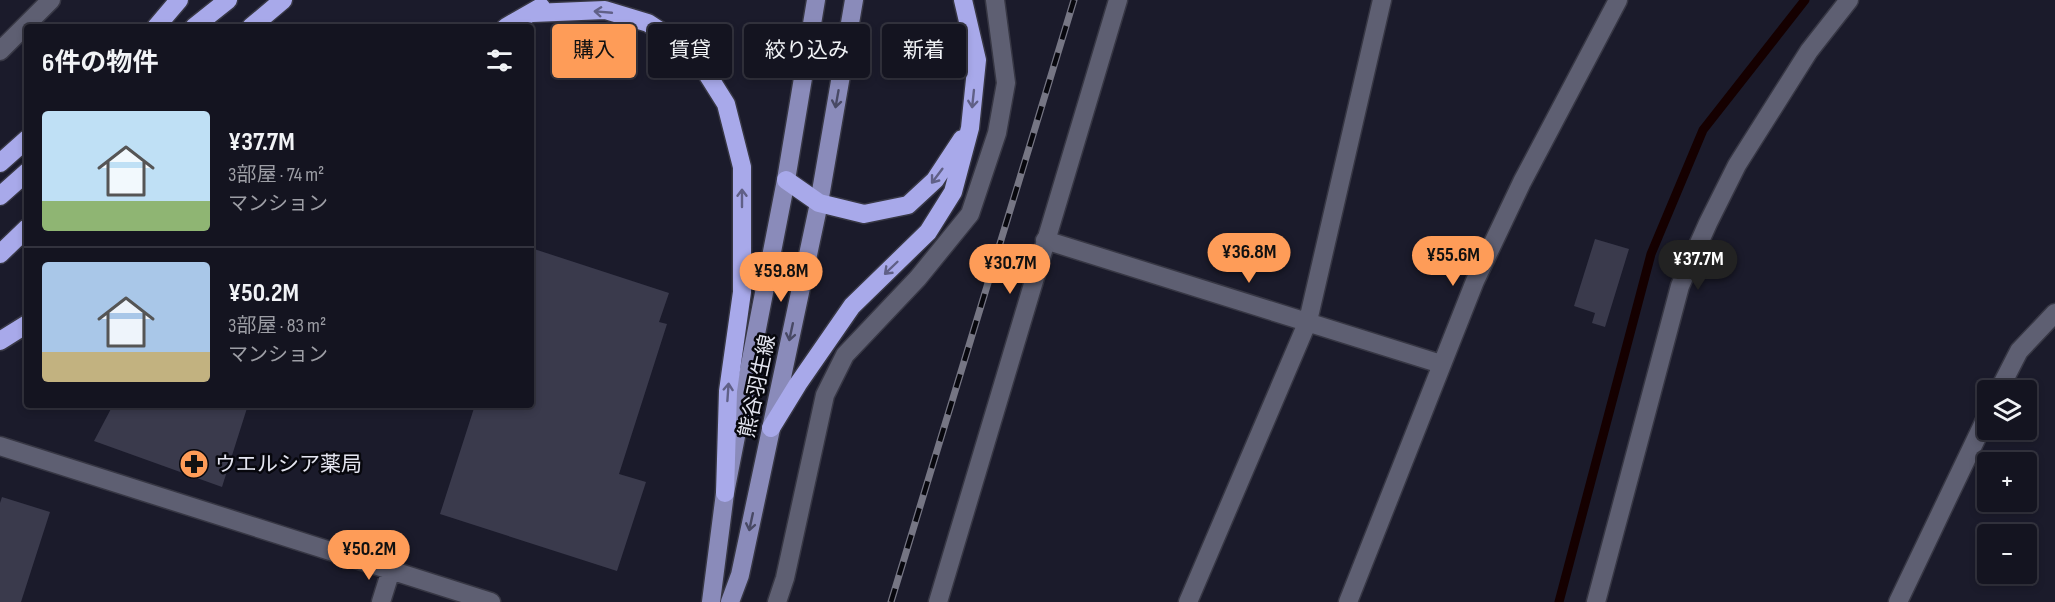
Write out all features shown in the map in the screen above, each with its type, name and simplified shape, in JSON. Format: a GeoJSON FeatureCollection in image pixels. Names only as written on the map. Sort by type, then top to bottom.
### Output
{"type":"FeatureCollection","features":[{"type":"Feature","properties":{"kind":"highway"},"geometry":{"type":"LineString","coordinates":[[159,24],[179,0]]}},
{"type":"Feature","properties":{"kind":"highway"},"geometry":{"type":"LineString","coordinates":[[198,24],[228,0]]}},
{"type":"Feature","properties":{"kind":"highway"},"geometry":{"type":"LineString","coordinates":[[255,24],[283,0]]}},
{"type":"Feature","properties":{"kind":"highway"},"geometry":{"type":"LineString","coordinates":[[512,24],[533,13],[550,0]]}},
{"type":"Feature","properties":{"kind":"highway"},"geometry":{"type":"LineString","coordinates":[[771,428],[798,384],[852,306],[928,231],[953,192],[970,128],[977,60],[963,0]]}},
{"type":"Feature","properties":{"kind":"highway"},"geometry":{"type":"LineString","coordinates":[[533,13],[605,10],[648,23],[694,53],[726,104],[742,167],[742,292],[728,391],[725,493]]}},
{"type":"Feature","properties":{"kind":"highway"},"geometry":{"type":"LineString","coordinates":[[786,180],[819,203],[864,214],[908,205],[935,180],[970,128]]}},
{"type":"Feature","properties":{"kind":"highway"},"geometry":{"type":"LineString","coordinates":[[0,163],[24,142]]}},
{"type":"Feature","properties":{"kind":"highway"},"geometry":{"type":"LineString","coordinates":[[0,196],[24,175]]}},
{"type":"Feature","properties":{"kind":"highway"},"geometry":{"type":"LineString","coordinates":[[0,254],[24,231]]}},
{"type":"Feature","properties":{"kind":"highway"},"geometry":{"type":"LineString","coordinates":[[0,340],[24,326]]}},
{"type":"Feature","properties":{"kind":"main road","name":"熊谷羽生線"},"geometry":{"type":"LineString","coordinates":[[711,602],[725,493],[786,180],[816,0]]}},
{"type":"Feature","properties":{"kind":"main road","name":"熊谷羽生線"},"geometry":{"type":"LineString","coordinates":[[730,602],[740,576],[819,203],[854,0]]}},
{"type":"Feature","properties":{"kind":"street"},"geometry":{"type":"LineString","coordinates":[[27,24],[51,0]]}},
{"type":"Feature","properties":{"kind":"street"},"geometry":{"type":"LineString","coordinates":[[777,602],[785,578],[825,395],[845,356],[918,278],[970,214],[997,133],[1006,83],[995,0]]}},
{"type":"Feature","properties":{"kind":"street"},"geometry":{"type":"LineString","coordinates":[[938,602],[1118,0]]}},
{"type":"Feature","properties":{"kind":"street"},"geometry":{"type":"LineString","coordinates":[[1188,602],[1308,321],[1382,0]]}},
{"type":"Feature","properties":{"kind":"street"},"geometry":{"type":"LineString","coordinates":[[1348,602],[1474,281],[1517,192],[1618,0]]}},
{"type":"Feature","properties":{"kind":"street"},"geometry":{"type":"LineString","coordinates":[[1596,602],[1680,286],[1737,165],[1809,51],[1849,0]]}},
{"type":"Feature","properties":{"kind":"street"},"geometry":{"type":"LineString","coordinates":[[0,51],[24,27]]}},
{"type":"Feature","properties":{"kind":"street"},"geometry":{"type":"LineString","coordinates":[[1045,240],[1442,364]]}},
{"type":"Feature","properties":{"kind":"street"},"geometry":{"type":"LineString","coordinates":[[2004,380],[2019,351],[2055,313]]}},
{"type":"Feature","properties":{"kind":"street"},"geometry":{"type":"LineString","coordinates":[[1898,602],[1977,437]]}},
{"type":"Feature","properties":{"kind":"street"},"geometry":{"type":"LineString","coordinates":[[0,446],[491,602]]}},
{"type":"Feature","properties":{"kind":"street"},"geometry":{"type":"LineString","coordinates":[[381,602],[392,570]]}},
{"type":"Feature","properties":{"kind":"building"},"geometry":{"type":"Polygon","coordinates":[[[1595,239],[1629,249],[1605,327],[1592,323],[1595,313],[1574,306],[1595,239]]]}},
{"type":"Feature","properties":{"kind":"building"},"geometry":{"type":"Polygon","coordinates":[[[534,249],[669,293],[659,322],[667,324],[619,474],[646,482],[617,571],[440,514],[474,408],[534,408],[534,249]]]}},
{"type":"Feature","properties":{"kind":"building","name":"ウエルシア薬局"},"geometry":{"type":"Polygon","coordinates":[[[111,408],[247,408],[222,487],[94,441],[111,408]]]}},
{"type":"Feature","properties":{"kind":"building"},"geometry":{"type":"Polygon","coordinates":[[[2,497],[50,512],[21,602],[0,602],[0,503],[2,497]]]}},
{"type":"Feature","properties":{"kind":"waterway"},"geometry":{"type":"LineString","coordinates":[[1559,602],[1651,254],[1703,130],[1805,0]]}},
{"type":"Feature","properties":{"kind":"railway"},"geometry":{"type":"LineString","coordinates":[[891,602],[1074,0]]}},
{"type":"Feature","properties":{"kind":"place","name":"ウエルシア薬局"},"geometry":{"type":"Point","coordinates":[194,464]}}]}
